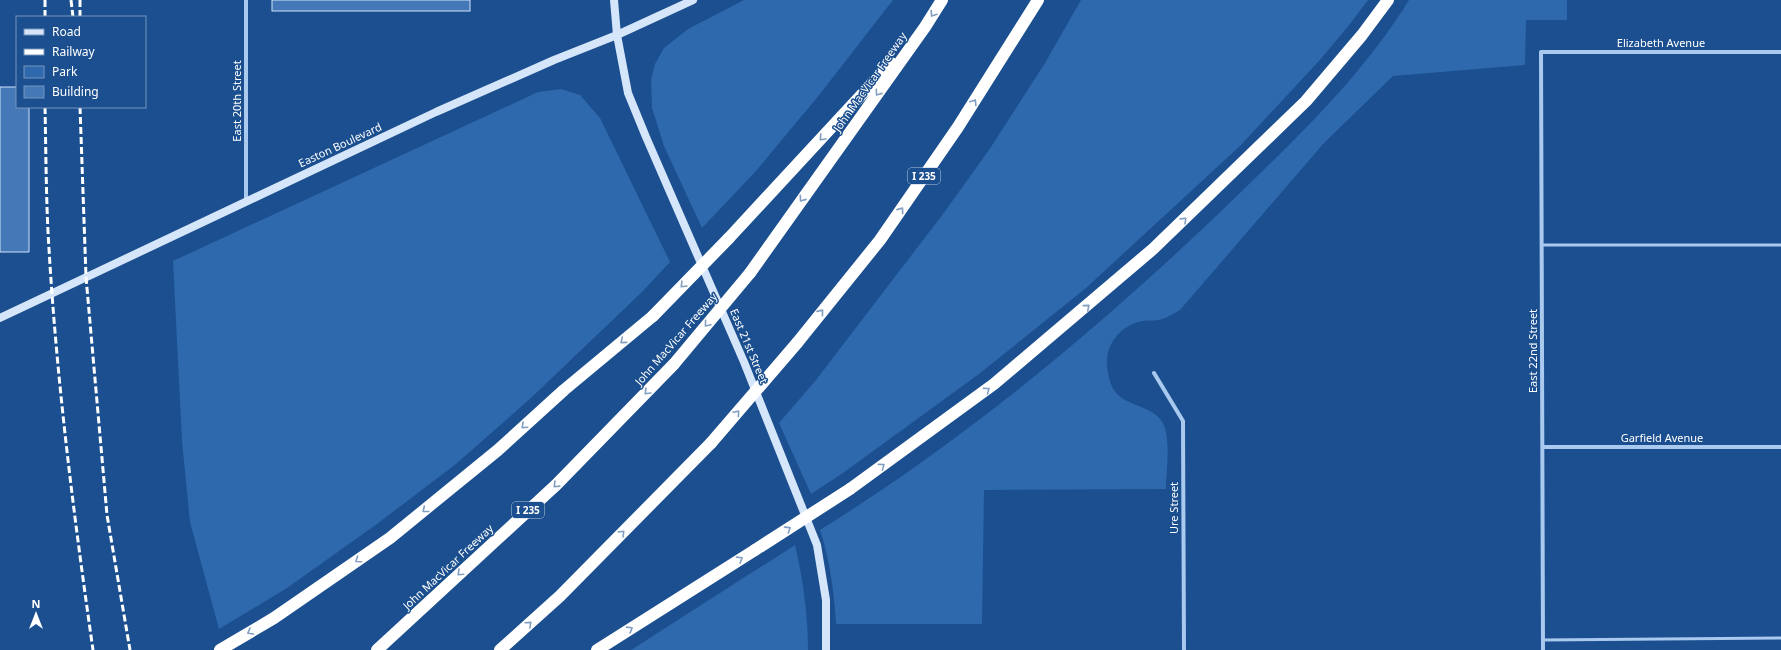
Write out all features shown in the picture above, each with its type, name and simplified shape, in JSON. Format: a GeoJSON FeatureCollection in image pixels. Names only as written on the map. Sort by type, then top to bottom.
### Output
{"type":"FeatureCollection","features":[{"type":"Feature","properties":{"kind":"highway","name":"John MacVicar Freeway"},"geometry":{"type":"LineString","coordinates":[[377,650],[556,485],[674,364],[750,273],[925,27],[942,0]]}},
{"type":"Feature","properties":{"kind":"highway","name":"I 235"},"geometry":{"type":"LineString","coordinates":[[500,650],[560,596],[711,443],[797,343],[880,240],[958,127],[1038,0]]}},
{"type":"Feature","properties":{"kind":"highway"},"geometry":{"type":"LineString","coordinates":[[597,650],[850,489],[994,384],[1153,249],[1306,101],[1362,35],[1388,0]]}},
{"type":"Feature","properties":{"kind":"highway"},"geometry":{"type":"LineString","coordinates":[[220,650],[274,618],[390,538],[498,450],[564,390],[652,316],[730,238],[925,27]]}},
{"type":"Feature","properties":{"kind":"main road","name":"East 21st Street"},"geometry":{"type":"LineString","coordinates":[[614,0],[617,35],[628,93],[744,362],[817,545],[826,600],[826,650]]}},
{"type":"Feature","properties":{"kind":"main road","name":"Easton Boulevard"},"geometry":{"type":"LineString","coordinates":[[0,318],[436,112],[554,60],[617,35],[694,0]]}},
{"type":"Feature","properties":{"kind":"street","name":"East 20th Street"},"geometry":{"type":"LineString","coordinates":[[246,0],[246,202]]}},
{"type":"Feature","properties":{"kind":"street","name":"Elizabeth Avenue"},"geometry":{"type":"LineString","coordinates":[[1541,52],[1781,52]]}},
{"type":"Feature","properties":{"kind":"street","name":"East 22nd Street"},"geometry":{"type":"LineString","coordinates":[[1541,52],[1543,650]]}},
{"type":"Feature","properties":{"kind":"street","name":"Ure Street"},"geometry":{"type":"LineString","coordinates":[[1154,373],[1183,421],[1184,650]]}},
{"type":"Feature","properties":{"kind":"street","name":"Garfield Avenue"},"geometry":{"type":"LineString","coordinates":[[1543,447],[1781,446]]}},
{"type":"Feature","properties":{"kind":"lane"},"geometry":{"type":"LineString","coordinates":[[1542,245],[1781,245]]}},
{"type":"Feature","properties":{"kind":"lane"},"geometry":{"type":"LineString","coordinates":[[1543,640],[1781,638]]}},
{"type":"Feature","properties":{"kind":"green space"},"geometry":{"type":"Polygon","coordinates":[[[744,0],[893,0],[820,94],[756,171],[702,228],[664,146],[652,108],[651,80],[655,64],[664,48],[688,29],[744,0]]]}},
{"type":"Feature","properties":{"kind":"green space"},"geometry":{"type":"Polygon","coordinates":[[[1081,0],[1368,0],[1319,61],[1240,146],[1086,288],[979,374],[843,473],[811,494],[779,423],[816,380],[943,214],[989,150],[1045,63],[1081,0]]]}},
{"type":"Feature","properties":{"kind":"green space"},"geometry":{"type":"Polygon","coordinates":[[[1409,0],[1567,0],[1567,20],[1526,20],[1525,65],[1393,76],[1324,143],[1180,310],[1161,319],[1135,323],[1128,326],[1116,336],[1107,358],[1110,380],[1117,394],[1122,398],[1151,412],[1161,420],[1166,434],[1168,453],[1166,489],[984,490],[982,624],[836,624],[831,576],[820,530],[932,455],[986,414],[1040,372],[1142,284],[1192,239],[1309,125],[1372,52],[1409,0]]]}},
{"type":"Feature","properties":{"kind":"green space"},"geometry":{"type":"Polygon","coordinates":[[[561,89],[580,95],[600,118],[670,262],[642,292],[532,397],[456,464],[377,524],[287,588],[219,629],[190,522],[182,441],[173,261],[538,92],[561,89]]]}},
{"type":"Feature","properties":{"kind":"green space"},"geometry":{"type":"Polygon","coordinates":[[[795,545],[804,597],[808,650],[631,650],[795,545]]]}},
{"type":"Feature","properties":{"kind":"building"},"geometry":{"type":"Polygon","coordinates":[[[272,0],[470,0],[470,11],[272,11],[272,0]]]}},
{"type":"Feature","properties":{"kind":"building"},"geometry":{"type":"Polygon","coordinates":[[[0,87],[16,87],[16,108],[29,108],[29,252],[0,252],[0,87]]]}},
{"type":"Feature","properties":{"kind":"railway"},"geometry":{"type":"LineString","coordinates":[[45,0],[45,16]]}},
{"type":"Feature","properties":{"kind":"railway"},"geometry":{"type":"LineString","coordinates":[[71,0],[73,16]]}},
{"type":"Feature","properties":{"kind":"railway"},"geometry":{"type":"LineString","coordinates":[[80,0],[80,16]]}},
{"type":"Feature","properties":{"kind":"railway"},"geometry":{"type":"LineString","coordinates":[[45,108],[48,231],[52,300],[61,400],[93,650]]}},
{"type":"Feature","properties":{"kind":"railway"},"geometry":{"type":"LineString","coordinates":[[80,108],[86,277],[107,515],[130,650]]}}]}
